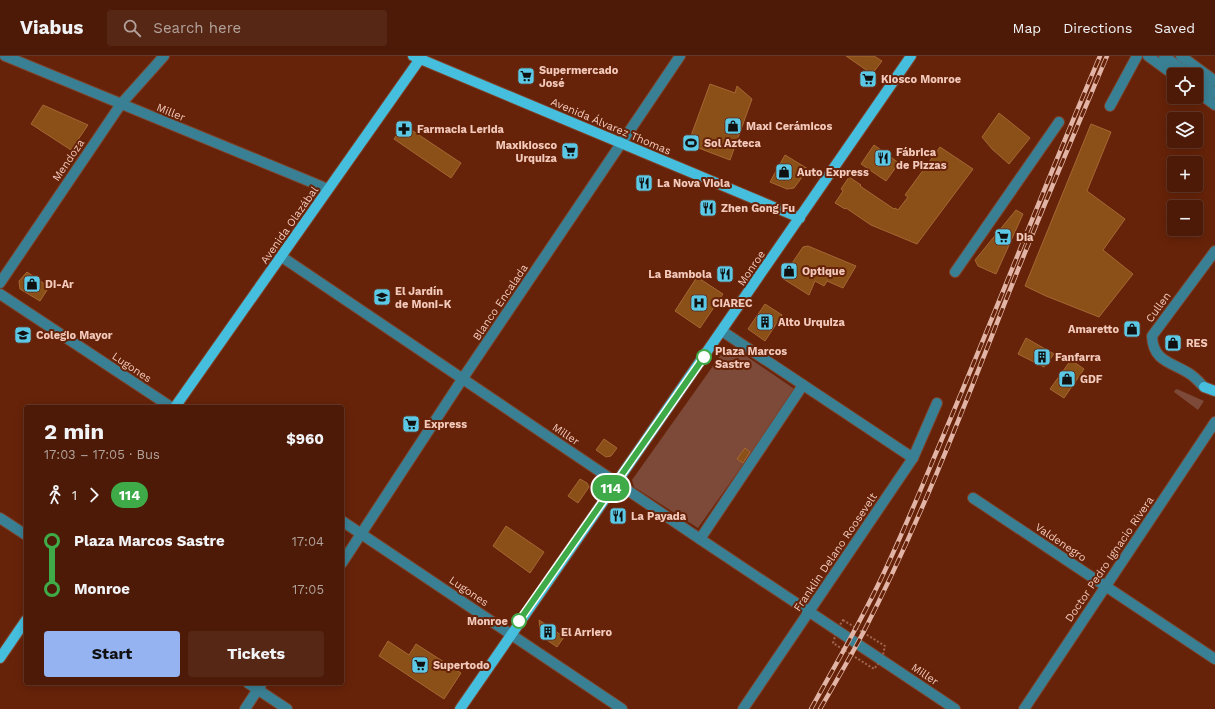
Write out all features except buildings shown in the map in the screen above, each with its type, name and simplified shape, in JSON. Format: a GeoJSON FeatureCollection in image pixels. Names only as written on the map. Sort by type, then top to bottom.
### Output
{"type":"FeatureCollection","features":[{"type":"Feature","properties":{"kind":"main road","name":"Monroe"},"geometry":{"type":"LineString","coordinates":[[460,709],[511,633],[711,347],[911,56]]}},
{"type":"Feature","properties":{"kind":"main road","name":"Avenida Álvarez Thomas"},"geometry":{"type":"LineString","coordinates":[[418,57],[800,218]]}},
{"type":"Feature","properties":{"kind":"main road","name":"Avenida Olazábal"},"geometry":{"type":"LineString","coordinates":[[176,405],[282,257],[418,57]]}},
{"type":"Feature","properties":{"kind":"main road"},"geometry":{"type":"LineString","coordinates":[[1204,387],[1215,392]]}},
{"type":"Feature","properties":{"kind":"main road"},"geometry":{"type":"LineString","coordinates":[[0,658],[24,623]]}},
{"type":"Feature","properties":{"kind":"street","name":"Miller"},"geometry":{"type":"LineString","coordinates":[[5,56],[328,189]]}},
{"type":"Feature","properties":{"kind":"street","name":"Mendoza"},"geometry":{"type":"LineString","coordinates":[[0,283],[121,104],[164,56]]}},
{"type":"Feature","properties":{"kind":"street","name":"Blanco Encalada"},"geometry":{"type":"LineString","coordinates":[[344,560],[463,378],[680,56]]}},
{"type":"Feature","properties":{"kind":"street"},"geometry":{"type":"LineString","coordinates":[[1110,106],[1136,56]]}},
{"type":"Feature","properties":{"kind":"street"},"geometry":{"type":"LineString","coordinates":[[1148,56],[1167,70]]}},
{"type":"Feature","properties":{"kind":"street"},"geometry":{"type":"LineString","coordinates":[[1164,56],[1180,68]]}},
{"type":"Feature","properties":{"kind":"street"},"geometry":{"type":"LineString","coordinates":[[1181,56],[1215,81]]}},
{"type":"Feature","properties":{"kind":"street"},"geometry":{"type":"LineString","coordinates":[[1203,84],[1215,93]]}},
{"type":"Feature","properties":{"kind":"street"},"geometry":{"type":"LineString","coordinates":[[1203,96],[1215,105]]}},
{"type":"Feature","properties":{"kind":"street"},"geometry":{"type":"LineString","coordinates":[[955,272],[1059,122]]}},
{"type":"Feature","properties":{"kind":"street","name":"Cullen"},"geometry":{"type":"LineString","coordinates":[[1204,387],[1191,374],[1161,358],[1153,345],[1152,336],[1215,251]]}},
{"type":"Feature","properties":{"kind":"street","name":"Miller"},"geometry":{"type":"LineString","coordinates":[[282,257],[955,709]]}},
{"type":"Feature","properties":{"kind":"street","name":"Lugones"},"geometry":{"type":"LineString","coordinates":[[0,294],[168,405]]}},
{"type":"Feature","properties":{"kind":"street"},"geometry":{"type":"LineString","coordinates":[[722,331],[913,458]]}},
{"type":"Feature","properties":{"kind":"street"},"geometry":{"type":"LineString","coordinates":[[700,539],[803,385]]}},
{"type":"Feature","properties":{"kind":"street","name":"Franklin Delano Roosevelt"},"geometry":{"type":"LineString","coordinates":[[743,709],[913,458],[937,403]]}},
{"type":"Feature","properties":{"kind":"street","name":"Doctor Pedro Ignacio Rivera"},"geometry":{"type":"LineString","coordinates":[[1024,709],[1106,586],[1212,433],[1215,422]]}},
{"type":"Feature","properties":{"kind":"street","name":"Valdenegro"},"geometry":{"type":"LineString","coordinates":[[973,498],[1215,659]]}},
{"type":"Feature","properties":{"kind":"street"},"geometry":{"type":"LineString","coordinates":[[0,518],[24,534]]}},
{"type":"Feature","properties":{"kind":"street","name":"Lugones"},"geometry":{"type":"LineString","coordinates":[[344,522],[511,633],[622,709]]}},
{"type":"Feature","properties":{"kind":"street"},"geometry":{"type":"LineString","coordinates":[[245,709],[260,686],[287,709]]}},
{"type":"Feature","properties":{"kind":"path"},"geometry":{"type":"LineString","coordinates":[[711,347],[726,353],[734,353]]}},
{"type":"Feature","properties":{"kind":"shaded area","name":"Plaza Marcos Sastre"},"geometry":{"type":"Polygon","coordinates":[[[725,349],[736,349],[796,390],[698,528],[634,487],[632,480],[725,349]]]}},
{"type":"Feature","properties":{"kind":"shaded area"},"geometry":{"type":"Polygon","coordinates":[[[1177,389],[1204,401],[1198,410],[1174,392],[1177,389]]]}},
{"type":"Feature","properties":{"kind":"railway"},"geometry":{"type":"LineString","coordinates":[[811,709],[868,604],[903,532],[1100,56]]}},
{"type":"Feature","properties":{"kind":"railway"},"geometry":{"type":"LineString","coordinates":[[820,709],[864,631],[921,511],[1029,242],[1107,56]]}},
{"type":"Feature","properties":{"kind":"bus line","name":"114"},"geometry":{"type":"LineString","coordinates":[[519,621],[674,397],[704,357]]}},
{"type":"Feature","properties":{"kind":"place","name":"Supermercado José"},"geometry":{"type":"Point","coordinates":[526,76]}},
{"type":"Feature","properties":{"kind":"place","name":"Kiosco Monroe"},"geometry":{"type":"Point","coordinates":[868,79]}},
{"type":"Feature","properties":{"kind":"place","name":"Maxi Cerámicos"},"geometry":{"type":"Point","coordinates":[733,126]}},
{"type":"Feature","properties":{"kind":"place","name":"Farmacia Lerida"},"geometry":{"type":"Point","coordinates":[404,129]}},
{"type":"Feature","properties":{"kind":"place","name":"Sol Azteca"},"geometry":{"type":"Point","coordinates":[691,143]}},
{"type":"Feature","properties":{"kind":"place","name":"Maxikiosco Urquiza"},"geometry":{"type":"Point","coordinates":[570,151]}},
{"type":"Feature","properties":{"kind":"place","name":"Fábrica de Pizzas"},"geometry":{"type":"Point","coordinates":[883,158]}},
{"type":"Feature","properties":{"kind":"place","name":"Auto Express"},"geometry":{"type":"Point","coordinates":[784,172]}},
{"type":"Feature","properties":{"kind":"place","name":"La Nova Viola"},"geometry":{"type":"Point","coordinates":[644,183]}},
{"type":"Feature","properties":{"kind":"place","name":"Zhen Gong Fu"},"geometry":{"type":"Point","coordinates":[708,208]}},
{"type":"Feature","properties":{"kind":"place","name":"Dia"},"geometry":{"type":"Point","coordinates":[1003,237]}},
{"type":"Feature","properties":{"kind":"place","name":"Optique"},"geometry":{"type":"Point","coordinates":[789,271]}},
{"type":"Feature","properties":{"kind":"place","name":"La Bambola"},"geometry":{"type":"Point","coordinates":[725,274]}},
{"type":"Feature","properties":{"kind":"place","name":"Di-Ar"},"geometry":{"type":"Point","coordinates":[32,284]}},
{"type":"Feature","properties":{"kind":"place","name":"El Jardín de Moni-K"},"geometry":{"type":"Point","coordinates":[382,297]}},
{"type":"Feature","properties":{"kind":"place","name":"CIAREC"},"geometry":{"type":"Point","coordinates":[699,303]}},
{"type":"Feature","properties":{"kind":"place","name":"Alto Urquiza"},"geometry":{"type":"Point","coordinates":[765,322]}},
{"type":"Feature","properties":{"kind":"place","name":"Amaretto"},"geometry":{"type":"Point","coordinates":[1132,329]}},
{"type":"Feature","properties":{"kind":"place","name":"Colegio Mayor"},"geometry":{"type":"Point","coordinates":[23,335]}},
{"type":"Feature","properties":{"kind":"place","name":"RES"},"geometry":{"type":"Point","coordinates":[1173,343]}},
{"type":"Feature","properties":{"kind":"place","name":"Plaza Marcos Sastre"},"geometry":{"type":"Point","coordinates":[704,357]}},
{"type":"Feature","properties":{"kind":"place","name":"Fanfarra"},"geometry":{"type":"Point","coordinates":[1042,357]}},
{"type":"Feature","properties":{"kind":"place","name":"GDF"},"geometry":{"type":"Point","coordinates":[1067,379]}},
{"type":"Feature","properties":{"kind":"place","name":"Express"},"geometry":{"type":"Point","coordinates":[411,424]}},
{"type":"Feature","properties":{"kind":"place","name":"La Payada"},"geometry":{"type":"Point","coordinates":[618,516]}},
{"type":"Feature","properties":{"kind":"place","name":"Monroe"},"geometry":{"type":"Point","coordinates":[519,621]}},
{"type":"Feature","properties":{"kind":"place","name":"El Arriero"},"geometry":{"type":"Point","coordinates":[548,632]}},
{"type":"Feature","properties":{"kind":"place","name":"Supertodo"},"geometry":{"type":"Point","coordinates":[420,665]}}]}
